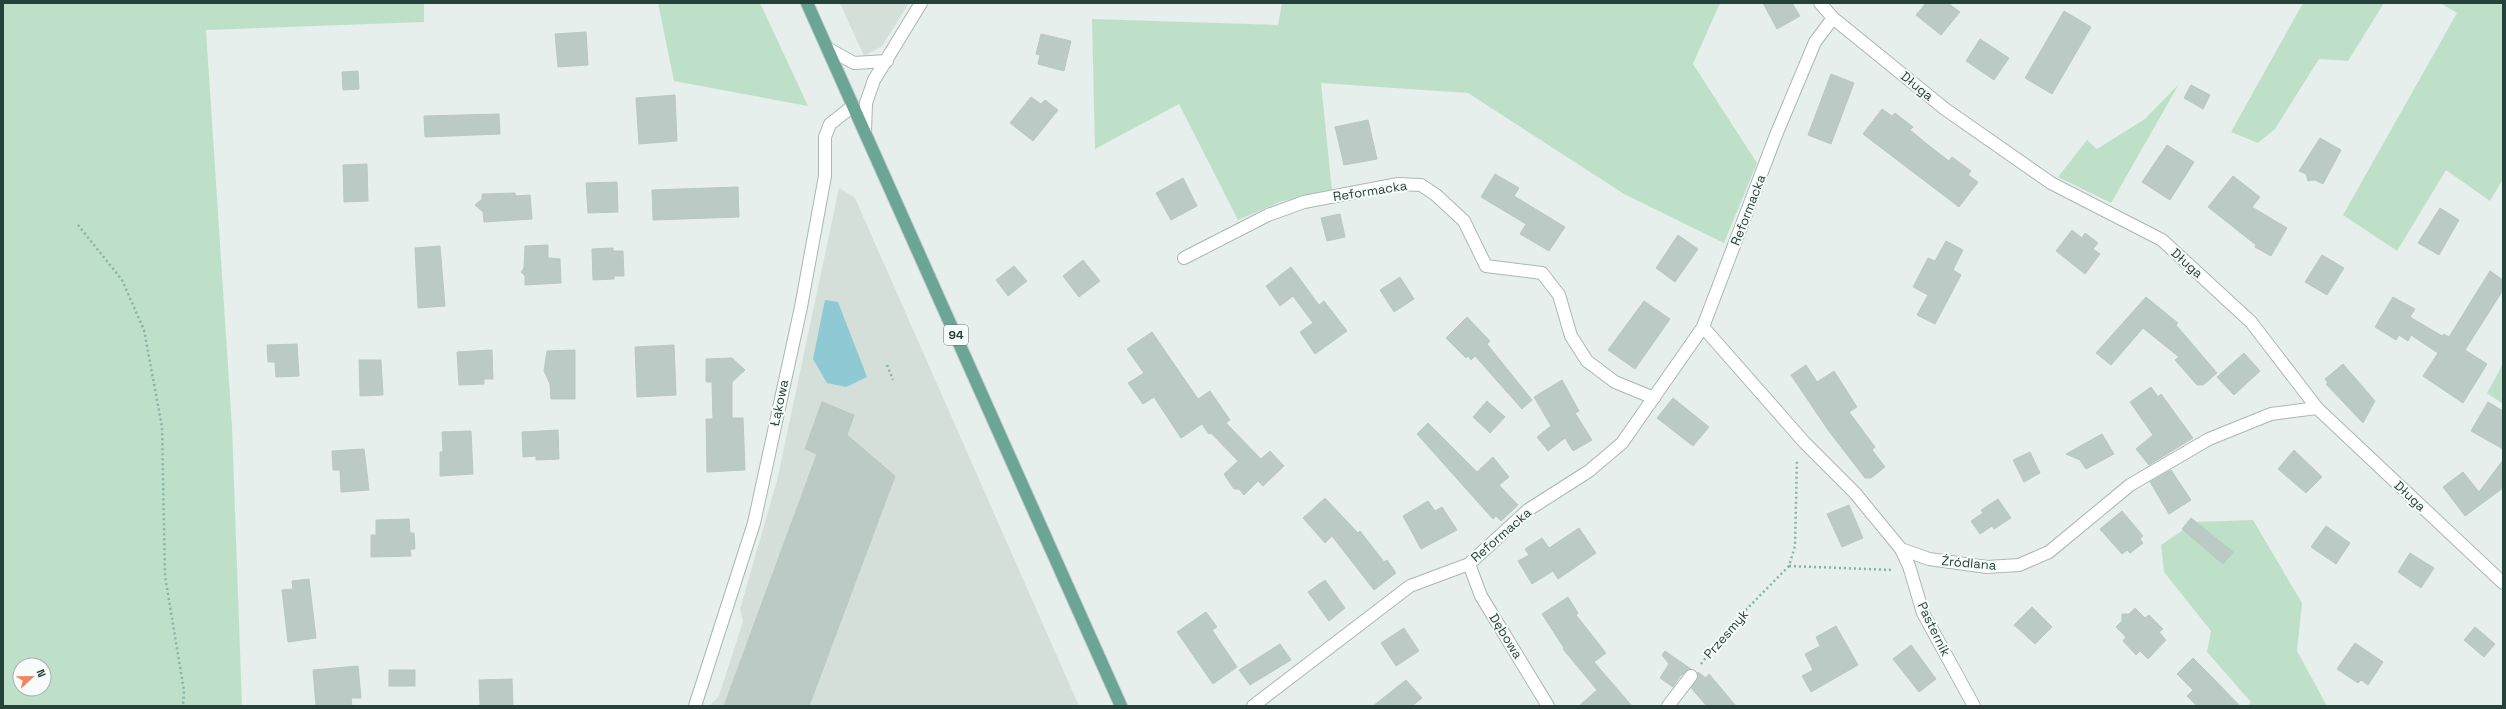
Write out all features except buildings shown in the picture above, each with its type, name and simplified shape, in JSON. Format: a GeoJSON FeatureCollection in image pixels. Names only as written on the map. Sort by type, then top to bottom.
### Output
{"type":"FeatureCollection","features":[{"type":"Feature","properties":{"kind":"main road","name":"94"},"geometry":{"type":"LineString","coordinates":[[807,3],[1121,706]]}},
{"type":"Feature","properties":{"kind":"street"},"geometry":{"type":"LineString","coordinates":[[865,132],[866,103],[874,80],[921,3]]}},
{"type":"Feature","properties":{"kind":"street","name":"Długa"},"geometry":{"type":"LineString","coordinates":[[1820,3],[1833,18],[1945,109],[2050,183],[2162,240],[2251,322],[2317,408],[2503,583]]}},
{"type":"Feature","properties":{"kind":"street","name":"Reformacka"},"geometry":{"type":"LineString","coordinates":[[1253,706],[1410,586],[1469,564],[1528,510],[1589,472],[1622,443],[1703,326],[1773,142],[1813,47],[1833,18]]}},
{"type":"Feature","properties":{"kind":"street"},"geometry":{"type":"LineString","coordinates":[[827,48],[854,63],[887,61]]}},
{"type":"Feature","properties":{"kind":"street","name":"Łąkowa"},"geometry":{"type":"LineString","coordinates":[[696,706],[754,523],[801,307],[825,176],[825,137],[830,124],[853,106]]}},
{"type":"Feature","properties":{"kind":"street","name":"Reformacka"},"geometry":{"type":"LineString","coordinates":[[1184,258],[1268,215],[1304,202],[1398,184],[1421,185],[1436,195],[1464,221],[1486,266],[1542,273],[1559,295],[1571,336],[1587,361],[1615,382],[1654,398]]}},
{"type":"Feature","properties":{"kind":"street"},"geometry":{"type":"LineString","coordinates":[[1703,326],[1804,442],[1855,493],[1901,549]]}},
{"type":"Feature","properties":{"kind":"street","name":"Źródlana"},"geometry":{"type":"LineString","coordinates":[[1901,549],[1929,559],[1987,567],[2019,565],[2049,552],[2130,484],[2209,439],[2271,414],[2317,408]]}},
{"type":"Feature","properties":{"kind":"street","name":"Pasternik"},"geometry":{"type":"LineString","coordinates":[[1901,549],[1909,566],[1923,613],[1974,706]]}},
{"type":"Feature","properties":{"kind":"street","name":"Dębowa"},"geometry":{"type":"LineString","coordinates":[[1469,564],[1481,596],[1548,706]]}},
{"type":"Feature","properties":{"kind":"street"},"geometry":{"type":"LineString","coordinates":[[1668,706],[1691,676]]}},
{"type":"Feature","properties":{"kind":"path"},"geometry":{"type":"LineString","coordinates":[[78,225],[122,280],[144,330],[162,427],[165,576],[184,691],[183,706]]}},
{"type":"Feature","properties":{"kind":"path"},"geometry":{"type":"LineString","coordinates":[[887,365],[893,380]]}},
{"type":"Feature","properties":{"kind":"path","name":"Przesmyk"},"geometry":{"type":"LineString","coordinates":[[1691,676],[1733,623],[1789,566],[1796,546],[1796,463],[1804,442]]}},
{"type":"Feature","properties":{"kind":"path"},"geometry":{"type":"LineString","coordinates":[[1789,566],[1891,570],[1909,566]]}},
{"type":"Feature","properties":{"kind":"shaded area"},"geometry":{"type":"Polygon","coordinates":[[[840,3],[909,3],[882,46],[864,56],[840,3]]]}},
{"type":"Feature","properties":{"kind":"shaded area"},"geometry":{"type":"Polygon","coordinates":[[[839,188],[855,198],[1079,706],[709,706],[719,696],[743,621],[740,609],[777,481],[839,188]]]}},
{"type":"Feature","properties":{"kind":"green space"},"geometry":{"type":"Polygon","coordinates":[[[3,3],[424,3],[424,22],[206,30],[232,427],[242,706],[3,706],[3,3]]]}},
{"type":"Feature","properties":{"kind":"green space"},"geometry":{"type":"Polygon","coordinates":[[[658,3],[760,3],[808,106],[674,81],[658,3]]]}},
{"type":"Feature","properties":{"kind":"green space"},"geometry":{"type":"Polygon","coordinates":[[[1282,3],[1720,3],[1693,64],[1757,163],[1724,243],[1624,194],[1468,93],[1321,83],[1332,191],[1282,201],[1238,220],[1179,104],[1095,149],[1092,19],[1278,25],[1282,3]]]}},
{"type":"Feature","properties":{"kind":"green space"},"geometry":{"type":"Polygon","coordinates":[[[2303,3],[2384,3],[2348,61],[2319,59],[2275,129],[2258,143],[2231,132],[2303,3]]]}},
{"type":"Feature","properties":{"kind":"green space"},"geometry":{"type":"Polygon","coordinates":[[[2440,3],[2503,3],[2503,179],[2490,201],[2446,170],[2397,251],[2343,215],[2457,13],[2440,3]]]}},
{"type":"Feature","properties":{"kind":"green space"},"geometry":{"type":"Polygon","coordinates":[[[2179,84],[2111,203],[2058,177],[2087,140],[2097,149],[2145,119],[2179,84]]]}},
{"type":"Feature","properties":{"kind":"green space"},"geometry":{"type":"Polygon","coordinates":[[[2503,364],[2503,404],[2487,393],[2503,364]]]}},
{"type":"Feature","properties":{"kind":"green space"},"geometry":{"type":"Polygon","coordinates":[[[2253,520],[2302,603],[2297,651],[2327,706],[2248,706],[2251,702],[2207,652],[2211,631],[2164,572],[2161,545],[2195,522],[2253,520]]]}},
{"type":"Feature","properties":{"kind":"water"},"geometry":{"type":"Polygon","coordinates":[[[825,300],[838,302],[867,377],[846,387],[827,383],[813,359],[825,300]]]}}]}
